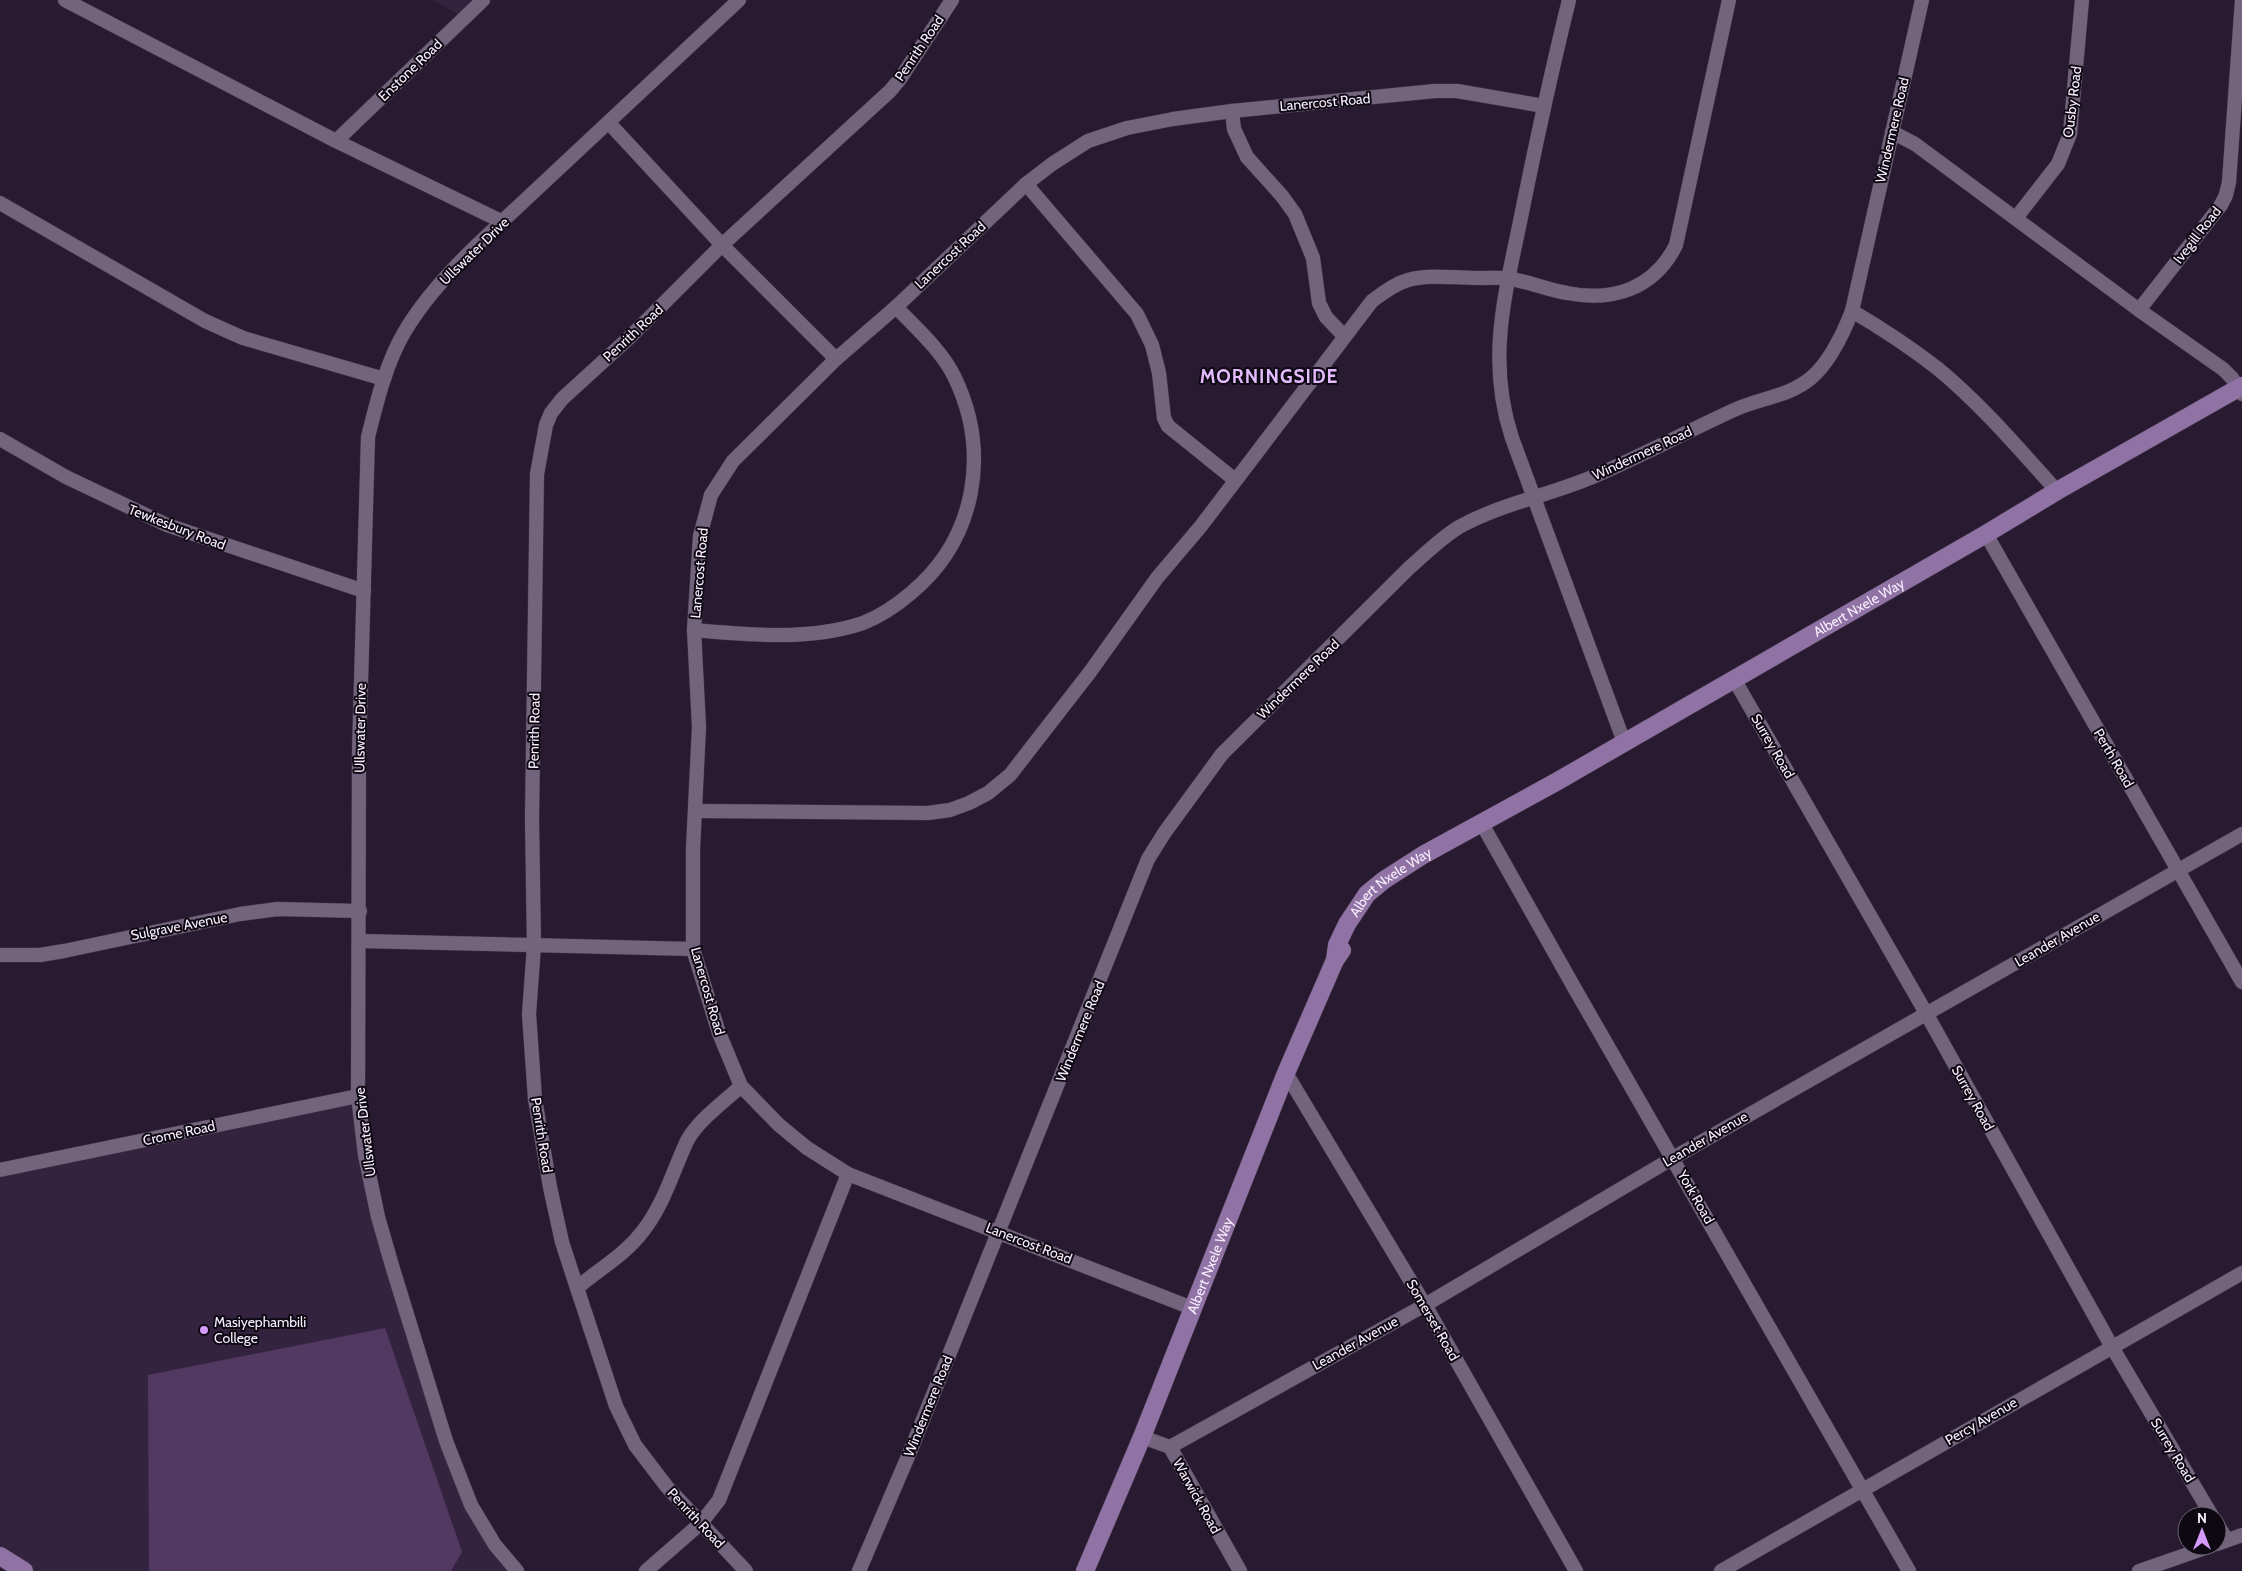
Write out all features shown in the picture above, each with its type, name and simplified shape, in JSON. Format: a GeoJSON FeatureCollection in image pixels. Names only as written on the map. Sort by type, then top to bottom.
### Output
{"type":"FeatureCollection","features":[{"type":"Feature","properties":{"kind":"main road","name":"Albert Nxele Way"},"geometry":{"type":"LineString","coordinates":[[1085,1571],[1142,1437],[1286,1072],[1335,960],[1337,945],[1359,904],[1370,890],[1386,882],[1464,831],[1478,826],[1986,534],[2057,491],[2241,389]]}},
{"type":"Feature","properties":{"kind":"main road"},"geometry":{"type":"LineString","coordinates":[[0,1556],[24,1571]]}},
{"type":"Feature","properties":{"kind":"street"},"geometry":{"type":"LineString","coordinates":[[65,0],[336,141],[503,222]]}},
{"type":"Feature","properties":{"kind":"street","name":"Enstone Road"},"geometry":{"type":"LineString","coordinates":[[336,141],[483,0]]}},
{"type":"Feature","properties":{"kind":"street","name":"Ullswater Drive"},"geometry":{"type":"LineString","coordinates":[[517,1571],[495,1545],[471,1505],[446,1441],[378,1217],[365,1155],[358,1096],[360,941],[359,753],[368,436],[384,379],[405,331],[454,267],[739,0]]}},
{"type":"Feature","properties":{"kind":"street","name":"Penrith Road"},"geometry":{"type":"LineString","coordinates":[[746,1571],[667,1487],[635,1445],[616,1406],[562,1242],[552,1196],[535,1099],[528,1014],[534,946],[532,818],[537,474],[546,425],[551,413],[562,399],[630,336],[722,245],[890,91],[904,74],[952,0]]}},
{"type":"Feature","properties":{"kind":"street"},"geometry":{"type":"LineString","coordinates":[[1569,0],[1544,106],[1509,278],[1500,328],[1498,380],[1504,414],[1624,742]]}},
{"type":"Feature","properties":{"kind":"street"},"geometry":{"type":"LineString","coordinates":[[695,811],[928,813],[950,810],[988,793],[1010,775],[1090,672],[1157,578],[1235,480],[1372,301],[1391,288],[1408,280],[1421,278],[1509,278],[1566,293],[1596,296],[1619,294],[1633,289],[1647,279],[1670,257],[1680,228],[1701,123],[1729,0]]}},
{"type":"Feature","properties":{"kind":"street","name":"Windermere Road"},"geometry":{"type":"LineString","coordinates":[[859,1571],[912,1447],[997,1231],[1074,1049],[1148,860],[1165,832],[1235,739],[1278,700],[1432,548],[1458,528],[1597,475],[1745,405],[1790,392],[1811,378],[1826,361],[1852,311],[1922,0]]}},
{"type":"Feature","properties":{"kind":"street","name":"Ousby Road"},"geometry":{"type":"LineString","coordinates":[[2016,218],[2058,164],[2070,134],[2082,0]]}},
{"type":"Feature","properties":{"kind":"street","name":"Ivegill Road"},"geometry":{"type":"LineString","coordinates":[[2139,310],[2221,205],[2226,195],[2229,182],[2242,0]]}},
{"type":"Feature","properties":{"kind":"street","name":"Lanercost Road"},"geometry":{"type":"LineString","coordinates":[[1192,1308],[848,1174],[807,1148],[740,1086],[719,1033],[693,949],[693,867],[699,727],[694,630],[700,536],[711,495],[733,461],[836,359],[896,307],[1026,184],[1052,164],[1088,141],[1127,128],[1173,119],[1232,111],[1435,91],[1457,91],[1544,106]]}},
{"type":"Feature","properties":{"kind":"street"},"geometry":{"type":"LineString","coordinates":[[1232,111],[1234,129],[1247,157],[1282,196],[1295,214],[1313,258],[1319,303],[1326,316],[1344,336]]}},
{"type":"Feature","properties":{"kind":"street"},"geometry":{"type":"LineString","coordinates":[[608,123],[722,245],[836,359]]}},
{"type":"Feature","properties":{"kind":"street"},"geometry":{"type":"LineString","coordinates":[[1892,132],[1915,144],[2139,310],[2223,369],[2241,389]]}},
{"type":"Feature","properties":{"kind":"street"},"geometry":{"type":"LineString","coordinates":[[1026,184],[1138,314],[1152,345],[1159,373],[1164,418],[1168,426],[1235,480]]}},
{"type":"Feature","properties":{"kind":"street"},"geometry":{"type":"LineString","coordinates":[[0,203],[205,321],[242,338],[384,379]]}},
{"type":"Feature","properties":{"kind":"street"},"geometry":{"type":"LineString","coordinates":[[694,630],[748,635],[797,634],[834,630],[863,622],[886,612],[933,574],[943,562],[966,517],[972,486],[973,437],[971,423],[954,376],[947,364],[896,307]]}},
{"type":"Feature","properties":{"kind":"street"},"geometry":{"type":"LineString","coordinates":[[1852,311],[1884,329],[1938,369],[1993,421],[2057,491]]}},
{"type":"Feature","properties":{"kind":"street","name":"Tewkesbury Road"},"geometry":{"type":"LineString","coordinates":[[0,439],[66,477],[166,525],[364,591]]}},
{"type":"Feature","properties":{"kind":"street","name":"Perth Road"},"geometry":{"type":"LineString","coordinates":[[1986,534],[2242,982]]}},
{"type":"Feature","properties":{"kind":"street","name":"Surrey Road"},"geometry":{"type":"LineString","coordinates":[[1734,678],[1926,1013],[2112,1347],[2206,1506]]}},
{"type":"Feature","properties":{"kind":"street","name":"York Road"},"geometry":{"type":"LineString","coordinates":[[1478,826],[1673,1158],[1909,1571]]}},
{"type":"Feature","properties":{"kind":"street","name":"Leander Avenue"},"geometry":{"type":"LineString","coordinates":[[1170,1447],[1425,1304],[1673,1158],[2242,834]]}},
{"type":"Feature","properties":{"kind":"street","name":"Sulgrave Avenue"},"geometry":{"type":"LineString","coordinates":[[0,955],[40,955],[240,914],[278,909],[360,911]]}},
{"type":"Feature","properties":{"kind":"street"},"geometry":{"type":"LineString","coordinates":[[360,941],[693,949]]}},
{"type":"Feature","properties":{"kind":"street","name":"Somerset Road"},"geometry":{"type":"LineString","coordinates":[[1286,1072],[1425,1304],[1576,1571]]}},
{"type":"Feature","properties":{"kind":"street"},"geometry":{"type":"LineString","coordinates":[[577,1288],[630,1248],[645,1229],[670,1184],[695,1128],[740,1086]]}},
{"type":"Feature","properties":{"kind":"street","name":"Crome Road"},"geometry":{"type":"LineString","coordinates":[[0,1170],[358,1096]]}},
{"type":"Feature","properties":{"kind":"street"},"geometry":{"type":"LineString","coordinates":[[646,1571],[701,1523],[719,1500],[743,1434],[786,1336],[848,1174]]}},
{"type":"Feature","properties":{"kind":"street","name":"Percy Avenue"},"geometry":{"type":"LineString","coordinates":[[1721,1571],[2242,1273]]}},
{"type":"Feature","properties":{"kind":"street","name":"Warwick Road"},"geometry":{"type":"LineString","coordinates":[[1142,1437],[1170,1447],[1240,1571]]}},
{"type":"Feature","properties":{"kind":"street"},"geometry":{"type":"LineString","coordinates":[[2227,1540],[2242,1535]]}},
{"type":"Feature","properties":{"kind":"street"},"geometry":{"type":"LineString","coordinates":[[2139,1571],[2182,1556]]}},
{"type":"Feature","properties":{"kind":"shaded area"},"geometry":{"type":"Polygon","coordinates":[[[433,0],[477,0],[461,16],[433,0]]]}},
{"type":"Feature","properties":{"kind":"shaded area","name":"Masiyephambili College"},"geometry":{"type":"Polygon","coordinates":[[[356,1099],[362,1156],[442,1441],[510,1571],[34,1571],[0,1551],[0,1172],[356,1099]]]}},
{"type":"Feature","properties":{"kind":"shaded area"},"geometry":{"type":"Polygon","coordinates":[[[385,1328],[462,1552],[451,1571],[149,1571],[148,1375],[385,1328]]]}},
{"type":"Feature","properties":{"kind":"place","name":"Masiyephambili College"},"geometry":{"type":"Point","coordinates":[204,1330]}},
{"type":"Feature","properties":{"kind":"district","name":"MORNINGSIDE"},"geometry":{"type":"Point","coordinates":[1269,376]}}]}
